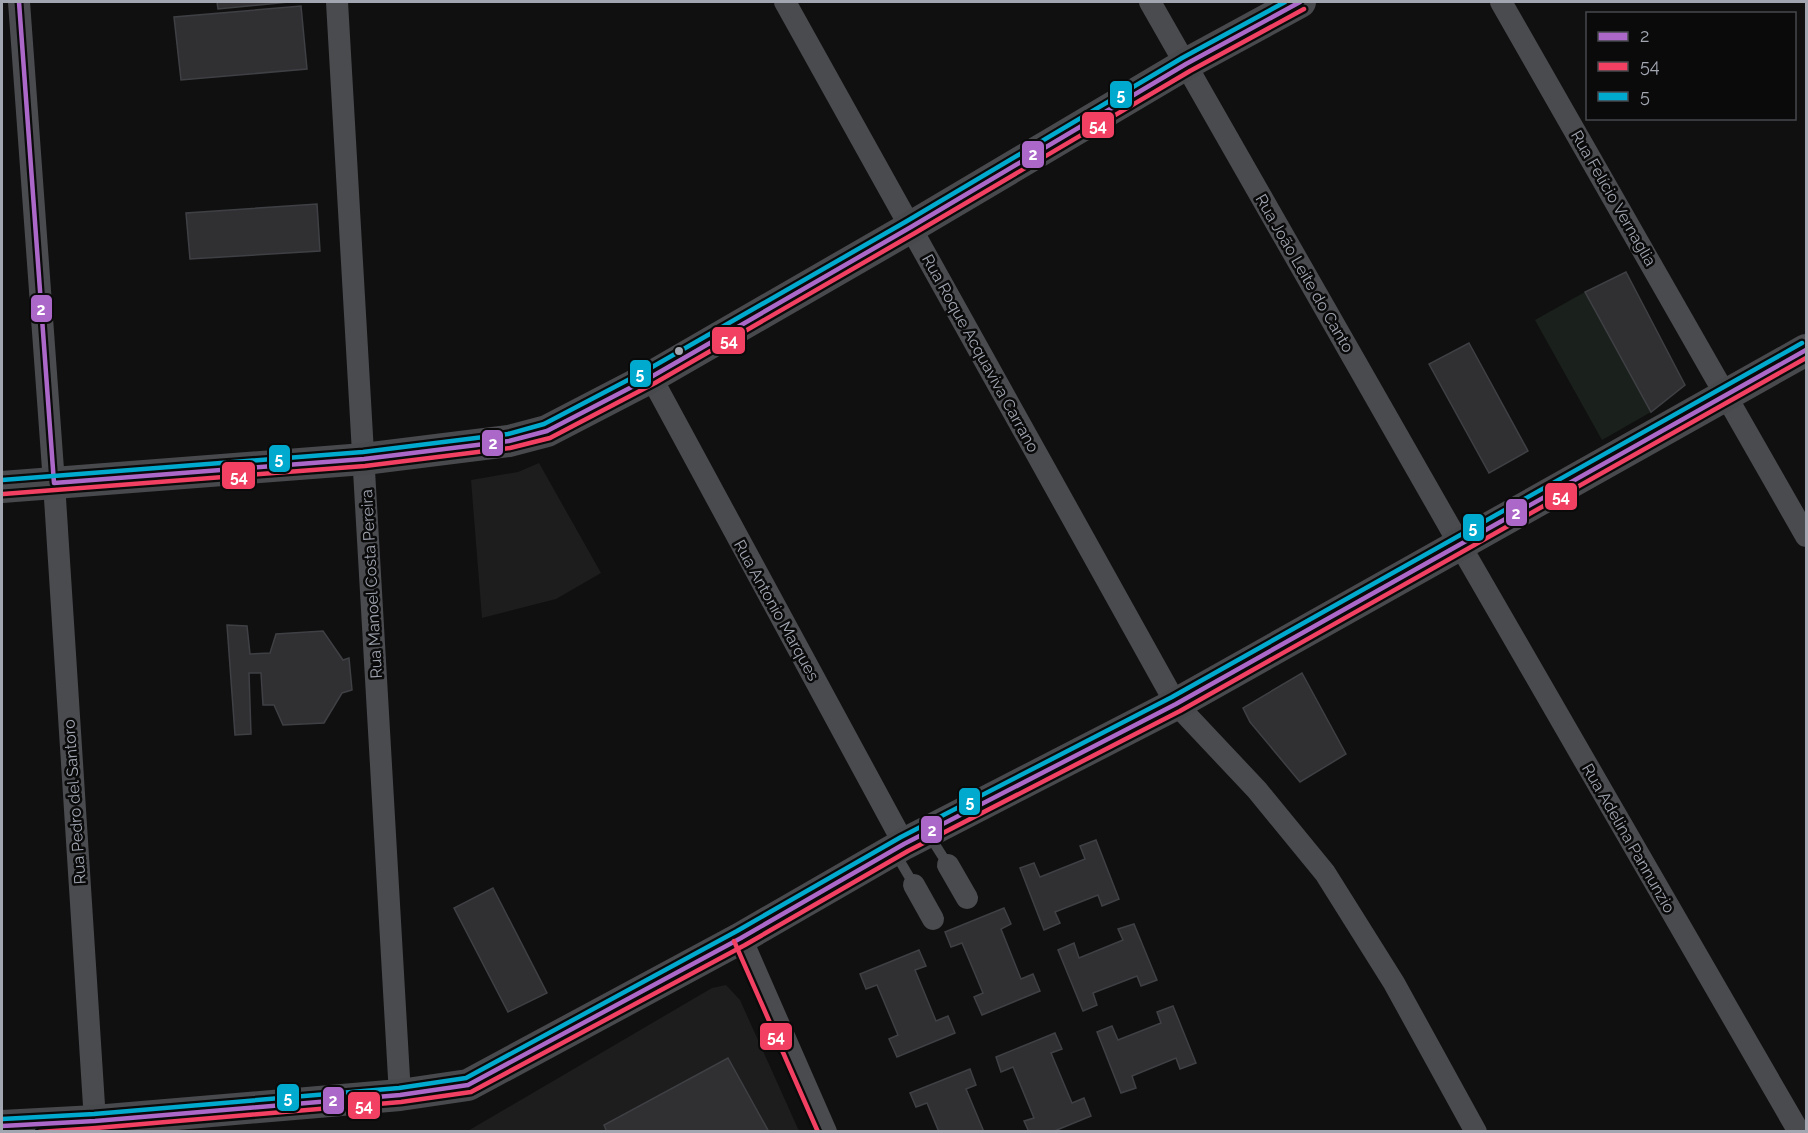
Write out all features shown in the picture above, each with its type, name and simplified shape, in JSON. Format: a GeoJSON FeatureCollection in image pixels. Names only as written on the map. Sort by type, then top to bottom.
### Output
{"type":"FeatureCollection","features":[{"type":"Feature","properties":{"kind":"street"},"geometry":{"type":"LineString","coordinates":[[20,2],[54,483]]}},
{"type":"Feature","properties":{"kind":"street","name":"Rua Manoel Costa Pereira"},"geometry":{"type":"LineString","coordinates":[[337,2],[400,1095]]}},
{"type":"Feature","properties":{"kind":"street","name":"Rua Roque Acquaviva Carrano"},"geometry":{"type":"LineString","coordinates":[[785,2],[1176,704],[1257,790],[1324,873],[1394,983],[1476,1131]]}},
{"type":"Feature","properties":{"kind":"street","name":"Rua João Leite do Canto"},"geometry":{"type":"LineString","coordinates":[[1150,2],[1460,545]]}},
{"type":"Feature","properties":{"kind":"street"},"geometry":{"type":"LineString","coordinates":[[2,487],[364,459],[509,441],[547,431],[651,377],[1186,64],[1300,2]]}},
{"type":"Feature","properties":{"kind":"street","name":"Rua Felício Vernaglia"},"geometry":{"type":"LineString","coordinates":[[1501,2],[1806,536]]}},
{"type":"Feature","properties":{"kind":"street"},"geometry":{"type":"LineString","coordinates":[[2,1126],[95,1121],[400,1095],[468,1085],[741,938],[909,842],[1176,704],[1806,350]]}},
{"type":"Feature","properties":{"kind":"street","name":"Rua Antonio Marques"},"geometry":{"type":"LineString","coordinates":[[651,377],[909,842]]}},
{"type":"Feature","properties":{"kind":"street","name":"Rua Pedro del Santoro"},"geometry":{"type":"LineString","coordinates":[[54,483],[95,1121]]}},
{"type":"Feature","properties":{"kind":"street","name":"Rua Adelina Pannunzio"},"geometry":{"type":"LineString","coordinates":[[1460,545],[1799,1131]]}},
{"type":"Feature","properties":{"kind":"street"},"geometry":{"type":"LineString","coordinates":[[948,865],[967,898]]}},
{"type":"Feature","properties":{"kind":"street"},"geometry":{"type":"LineString","coordinates":[[914,885],[933,919]]}},
{"type":"Feature","properties":{"kind":"street"},"geometry":{"type":"LineString","coordinates":[[741,938],[826,1131]]}},
{"type":"Feature","properties":{"kind":"lane"},"geometry":{"type":"LineString","coordinates":[[909,842],[948,865]]}},
{"type":"Feature","properties":{"kind":"lane"},"geometry":{"type":"LineString","coordinates":[[909,842],[914,885]]}},
{"type":"Feature","properties":{"kind":"shaded area"},"geometry":{"type":"Polygon","coordinates":[[[1585,292],[1651,412],[1602,440],[1535,320],[1585,292]]]}},
{"type":"Feature","properties":{"kind":"shaded area"},"geometry":{"type":"Polygon","coordinates":[[[539,463],[601,573],[556,599],[482,618],[471,480],[518,472],[539,463]]]}},
{"type":"Feature","properties":{"kind":"shaded area"},"geometry":{"type":"Polygon","coordinates":[[[726,985],[740,1000],[799,1131],[466,1132],[712,988],[726,985]]]}},
{"type":"Feature","properties":{"kind":"building"},"geometry":{"type":"Polygon","coordinates":[[[217,2],[289,2],[218,9],[217,2]]]}},
{"type":"Feature","properties":{"kind":"building"},"geometry":{"type":"Polygon","coordinates":[[[301,6],[307,69],[181,80],[174,17],[301,6]]]}},
{"type":"Feature","properties":{"kind":"building"},"geometry":{"type":"Polygon","coordinates":[[[317,204],[320,251],[190,259],[186,213],[317,204]]]}},
{"type":"Feature","properties":{"kind":"building"},"geometry":{"type":"Polygon","coordinates":[[[1626,272],[1685,385],[1651,412],[1585,292],[1626,272]]]}},
{"type":"Feature","properties":{"kind":"building"},"geometry":{"type":"Polygon","coordinates":[[[1469,343],[1528,451],[1489,473],[1429,364],[1469,343]]]}},
{"type":"Feature","properties":{"kind":"building"},"geometry":{"type":"Polygon","coordinates":[[[227,625],[247,626],[250,654],[270,653],[276,634],[323,631],[343,660],[349,658],[352,690],[342,693],[324,723],[283,725],[274,705],[263,705],[261,673],[249,673],[251,734],[235,735],[227,625]]]}},
{"type":"Feature","properties":{"kind":"building"},"geometry":{"type":"Polygon","coordinates":[[[1302,673],[1346,754],[1300,782],[1250,722],[1243,708],[1302,673]]]}},
{"type":"Feature","properties":{"kind":"building"},"geometry":{"type":"Polygon","coordinates":[[[1096,840],[1119,899],[1102,906],[1098,895],[1055,912],[1060,923],[1044,930],[1020,868],[1034,863],[1040,877],[1085,859],[1080,846],[1096,840]]]}},
{"type":"Feature","properties":{"kind":"building"},"geometry":{"type":"Polygon","coordinates":[[[493,888],[547,993],[508,1012],[454,908],[493,888]]]}},
{"type":"Feature","properties":{"kind":"building"},"geometry":{"type":"Polygon","coordinates":[[[1004,908],[1011,924],[1001,929],[1021,979],[1033,974],[1040,991],[982,1015],[974,997],[983,993],[962,943],[951,947],[945,932],[1004,908]]]}},
{"type":"Feature","properties":{"kind":"building"},"geometry":{"type":"Polygon","coordinates":[[[1134,924],[1157,980],[1141,986],[1137,976],[1093,993],[1097,1005],[1083,1011],[1058,950],[1074,943],[1079,958],[1123,940],[1118,929],[1134,924]]]}},
{"type":"Feature","properties":{"kind":"building"},"geometry":{"type":"Polygon","coordinates":[[[919,950],[926,966],[915,970],[936,1021],[948,1016],[955,1033],[897,1057],[889,1039],[898,1035],[877,985],[866,989],[860,974],[919,950]]]}},
{"type":"Feature","properties":{"kind":"building"},"geometry":{"type":"Polygon","coordinates":[[[1173,1006],[1196,1063],[1180,1069],[1176,1058],[1132,1076],[1136,1088],[1121,1093],[1097,1032],[1112,1026],[1118,1040],[1161,1023],[1157,1012],[1173,1006]]]}},
{"type":"Feature","properties":{"kind":"building"},"geometry":{"type":"Polygon","coordinates":[[[1055,1033],[1062,1049],[1051,1053],[1072,1103],[1084,1098],[1091,1116],[1052,1132],[1029,1132],[1024,1121],[1034,1118],[1013,1067],[1001,1072],[996,1057],[1055,1033]]]}},
{"type":"Feature","properties":{"kind":"building"},"geometry":{"type":"Polygon","coordinates":[[[728,1058],[769,1132],[607,1132],[604,1125],[728,1058]]]}},
{"type":"Feature","properties":{"kind":"building"},"geometry":{"type":"Polygon","coordinates":[[[970,1069],[976,1085],[966,1089],[984,1132],[939,1132],[927,1103],[916,1107],[910,1093],[970,1069]]]}},
{"type":"Feature","properties":{"kind":"transit line","name":"2"},"geometry":{"type":"LineString","coordinates":[[19,2],[54,483],[364,459],[509,441],[547,431],[651,377],[911,227],[1186,64],[1300,2]]}},
{"type":"Feature","properties":{"kind":"transit line","name":"5"},"geometry":{"type":"LineString","coordinates":[[2,480],[363,452],[508,434],[544,424],[647,370],[907,221],[1182,58],[1285,2]]}},
{"type":"Feature","properties":{"kind":"transit line","name":"54"},"geometry":{"type":"LineString","coordinates":[[3,494],[365,466],[510,448],[550,438],[655,383],[1190,71],[1304,9]]}},
{"type":"Feature","properties":{"kind":"transit line","name":"5"},"geometry":{"type":"LineString","coordinates":[[2,1119],[94,1114],[399,1088],[466,1078],[737,931],[901,837],[1172,697],[1802,343]]}},
{"type":"Feature","properties":{"kind":"transit line","name":"2"},"geometry":{"type":"LineString","coordinates":[[2,1126],[95,1121],[400,1095],[468,1085],[741,938],[904,844],[1176,704],[1806,350]]}},
{"type":"Feature","properties":{"kind":"transit line","name":"54"},"geometry":{"type":"LineString","coordinates":[[39,1132],[401,1102],[471,1092],[745,945],[908,851],[1180,711],[1806,358]]}},
{"type":"Feature","properties":{"kind":"transit line","name":"54"},"geometry":{"type":"LineString","coordinates":[[734,941],[818,1132]]}}]}
